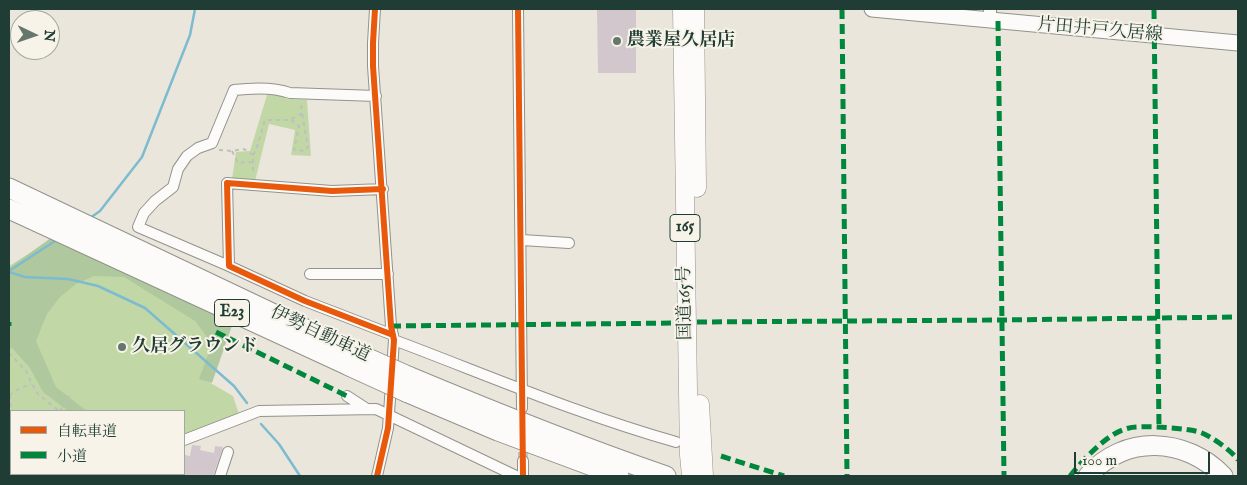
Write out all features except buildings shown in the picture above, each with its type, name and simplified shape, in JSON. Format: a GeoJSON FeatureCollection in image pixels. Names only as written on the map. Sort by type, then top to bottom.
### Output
{"type":"FeatureCollection","features":[{"type":"Feature","properties":{"kind":"highway","name":"国道165号"},"geometry":{"type":"LineString","coordinates":[[682,9],[690,476]]}},
{"type":"Feature","properties":{"kind":"highway","name":"国道165号"},"geometry":{"type":"LineString","coordinates":[[695,9],[698,322],[704,476]]}},
{"type":"Feature","properties":{"kind":"highway","name":"伊勢自動車道"},"geometry":{"type":"LineString","coordinates":[[9,188],[128,244],[350,358]]}},
{"type":"Feature","properties":{"kind":"highway","name":"伊勢自動車道"},"geometry":{"type":"LineString","coordinates":[[9,209],[116,260],[350,358],[407,384],[498,431],[619,476]]}},
{"type":"Feature","properties":{"kind":"highway","name":"伊勢自動車道"},"geometry":{"type":"LineString","coordinates":[[407,384],[504,416],[594,451],[666,476]]}},
{"type":"Feature","properties":{"kind":"highway"},"geometry":{"type":"LineString","coordinates":[[407,384],[546,457],[595,476]]}},
{"type":"Feature","properties":{"kind":"highway"},"geometry":{"type":"LineString","coordinates":[[1088,476],[1114,456],[1132,448],[1153,446],[1174,448],[1197,455],[1223,476]]}},
{"type":"Feature","properties":{"kind":"highway"},"geometry":{"type":"LineString","coordinates":[[1104,476],[1131,460],[1156,456],[1183,461],[1195,467],[1206,476]]}},
{"type":"Feature","properties":{"kind":"main road","name":"片田井戸久居線"},"geometry":{"type":"LineString","coordinates":[[872,9],[990,14],[1238,43]]}},
{"type":"Feature","properties":{"kind":"street"},"geometry":{"type":"LineString","coordinates":[[375,9],[372,43],[394,337],[388,428],[377,476]]}},
{"type":"Feature","properties":{"kind":"street"},"geometry":{"type":"LineString","coordinates":[[518,9],[522,240],[522,408]]}},
{"type":"Feature","properties":{"kind":"street"},"geometry":{"type":"LineString","coordinates":[[376,96],[300,94],[284,90],[246,88],[234,90],[212,143],[198,148],[187,156],[178,168],[173,187],[155,201],[144,213],[138,227],[305,301],[521,389],[640,432],[676,442]]}},
{"type":"Feature","properties":{"kind":"street"},"geometry":{"type":"LineString","coordinates":[[228,266],[227,183],[332,190],[383,189]]}},
{"type":"Feature","properties":{"kind":"street"},"geometry":{"type":"LineString","coordinates":[[522,240],[569,243]]}},
{"type":"Feature","properties":{"kind":"street"},"geometry":{"type":"LineString","coordinates":[[310,274],[388,274]]}},
{"type":"Feature","properties":{"kind":"street"},"geometry":{"type":"LineString","coordinates":[[347,396],[367,409]]}},
{"type":"Feature","properties":{"kind":"street"},"geometry":{"type":"LineString","coordinates":[[185,440],[259,412],[376,409],[516,476]]}},
{"type":"Feature","properties":{"kind":"street"},"geometry":{"type":"LineString","coordinates":[[220,476],[228,452]]}},
{"type":"Feature","properties":{"kind":"street"},"geometry":{"type":"LineString","coordinates":[[523,461],[523,476]]}},
{"type":"Feature","properties":{"kind":"path"},"geometry":{"type":"LineString","coordinates":[[300,94],[308,147],[305,151],[294,150],[298,126],[303,120]]}},
{"type":"Feature","properties":{"kind":"path"},"geometry":{"type":"LineString","coordinates":[[253,184],[253,155],[265,120],[290,119],[302,113]]}},
{"type":"Feature","properties":{"kind":"path"},"geometry":{"type":"LineString","coordinates":[[290,119],[298,126]]}},
{"type":"Feature","properties":{"kind":"path"},"geometry":{"type":"LineString","coordinates":[[216,150],[232,151],[244,149],[253,155]]}},
{"type":"Feature","properties":{"kind":"path"},"geometry":{"type":"LineString","coordinates":[[232,151],[238,162],[253,162]]}},
{"type":"Feature","properties":{"kind":"path"},"geometry":{"type":"LineString","coordinates":[[9,353],[26,370],[38,394],[59,410]]}},
{"type":"Feature","properties":{"kind":"path"},"geometry":{"type":"LineString","coordinates":[[11,410],[9,395],[32,384]]}},
{"type":"Feature","properties":{"kind":"path"},"geometry":{"type":"LineString","coordinates":[[61,410],[70,396]]}},
{"type":"Feature","properties":{"kind":"green space"},"geometry":{"type":"Polygon","coordinates":[[[267,95],[282,95],[286,99],[307,100],[311,156],[291,155],[295,130],[269,124],[255,181],[232,179],[236,152],[250,151],[267,95]]]}},
{"type":"Feature","properties":{"kind":"green space"},"geometry":{"type":"Polygon","coordinates":[[[55,235],[235,317],[212,383],[199,379],[212,344],[195,321],[124,277],[94,276],[76,284],[60,297],[47,314],[36,341],[56,387],[86,410],[67,410],[43,392],[30,368],[12,348],[9,349],[9,268],[55,235]]]}},
{"type":"Feature","properties":{"kind":"green space"},"geometry":{"type":"Polygon","coordinates":[[[54,238],[169,299],[221,338],[207,381],[233,396],[239,414],[185,436],[185,410],[10,410],[9,456],[9,266],[54,238]]]}},
{"type":"Feature","properties":{"kind":"waterway"},"geometry":{"type":"LineString","coordinates":[[90,218],[100,211],[142,157],[190,35],[195,9]]}},
{"type":"Feature","properties":{"kind":"waterway"},"geometry":{"type":"LineString","coordinates":[[9,271],[58,239]]}},
{"type":"Feature","properties":{"kind":"waterway"},"geometry":{"type":"LineString","coordinates":[[9,272],[25,277],[68,279],[98,286],[145,308],[234,386],[247,403]]}},
{"type":"Feature","properties":{"kind":"waterway"},"geometry":{"type":"LineString","coordinates":[[261,424],[279,444],[300,476]]}},
{"type":"Feature","properties":{"kind":"tunnel"},"geometry":{"type":"LineString","coordinates":[[523,437],[523,461]]}},
{"type":"Feature","properties":{"kind":"marked path"},"geometry":{"type":"LineString","coordinates":[[842,9],[847,476]]}},
{"type":"Feature","properties":{"kind":"marked path"},"geometry":{"type":"LineString","coordinates":[[1154,9],[1159,427]]}},
{"type":"Feature","properties":{"kind":"marked path"},"geometry":{"type":"LineString","coordinates":[[998,21],[1004,476]]}},
{"type":"Feature","properties":{"kind":"marked path"},"geometry":{"type":"LineString","coordinates":[[697,322],[1238,317]]}},
{"type":"Feature","properties":{"kind":"marked path"},"geometry":{"type":"LineString","coordinates":[[391,326],[679,323]]}},
{"type":"Feature","properties":{"kind":"marked path"},"geometry":{"type":"LineString","coordinates":[[216,332],[347,396]]}},
{"type":"Feature","properties":{"kind":"marked path"},"geometry":{"type":"LineString","coordinates":[[1070,476],[1105,441],[1121,431],[1135,427],[1177,428],[1196,431],[1222,445],[1238,460]]}},
{"type":"Feature","properties":{"kind":"marked path"},"geometry":{"type":"LineString","coordinates":[[721,456],[784,476]]}},
{"type":"Feature","properties":{"kind":"cycle path"},"geometry":{"type":"LineString","coordinates":[[375,9],[373,66],[391,326],[394,340],[388,428],[377,476]]}},
{"type":"Feature","properties":{"kind":"cycle path"},"geometry":{"type":"LineString","coordinates":[[518,9],[523,476]]}},
{"type":"Feature","properties":{"kind":"cycle path"},"geometry":{"type":"LineString","coordinates":[[383,189],[332,191],[227,183],[229,266],[305,301],[393,335]]}},
{"type":"Feature","properties":{"kind":"place","name":"農業屋久居店"},"geometry":{"type":"Point","coordinates":[617,41]}},
{"type":"Feature","properties":{"kind":"place","name":"久居グラウンド"},"geometry":{"type":"Point","coordinates":[122,347]}}]}
